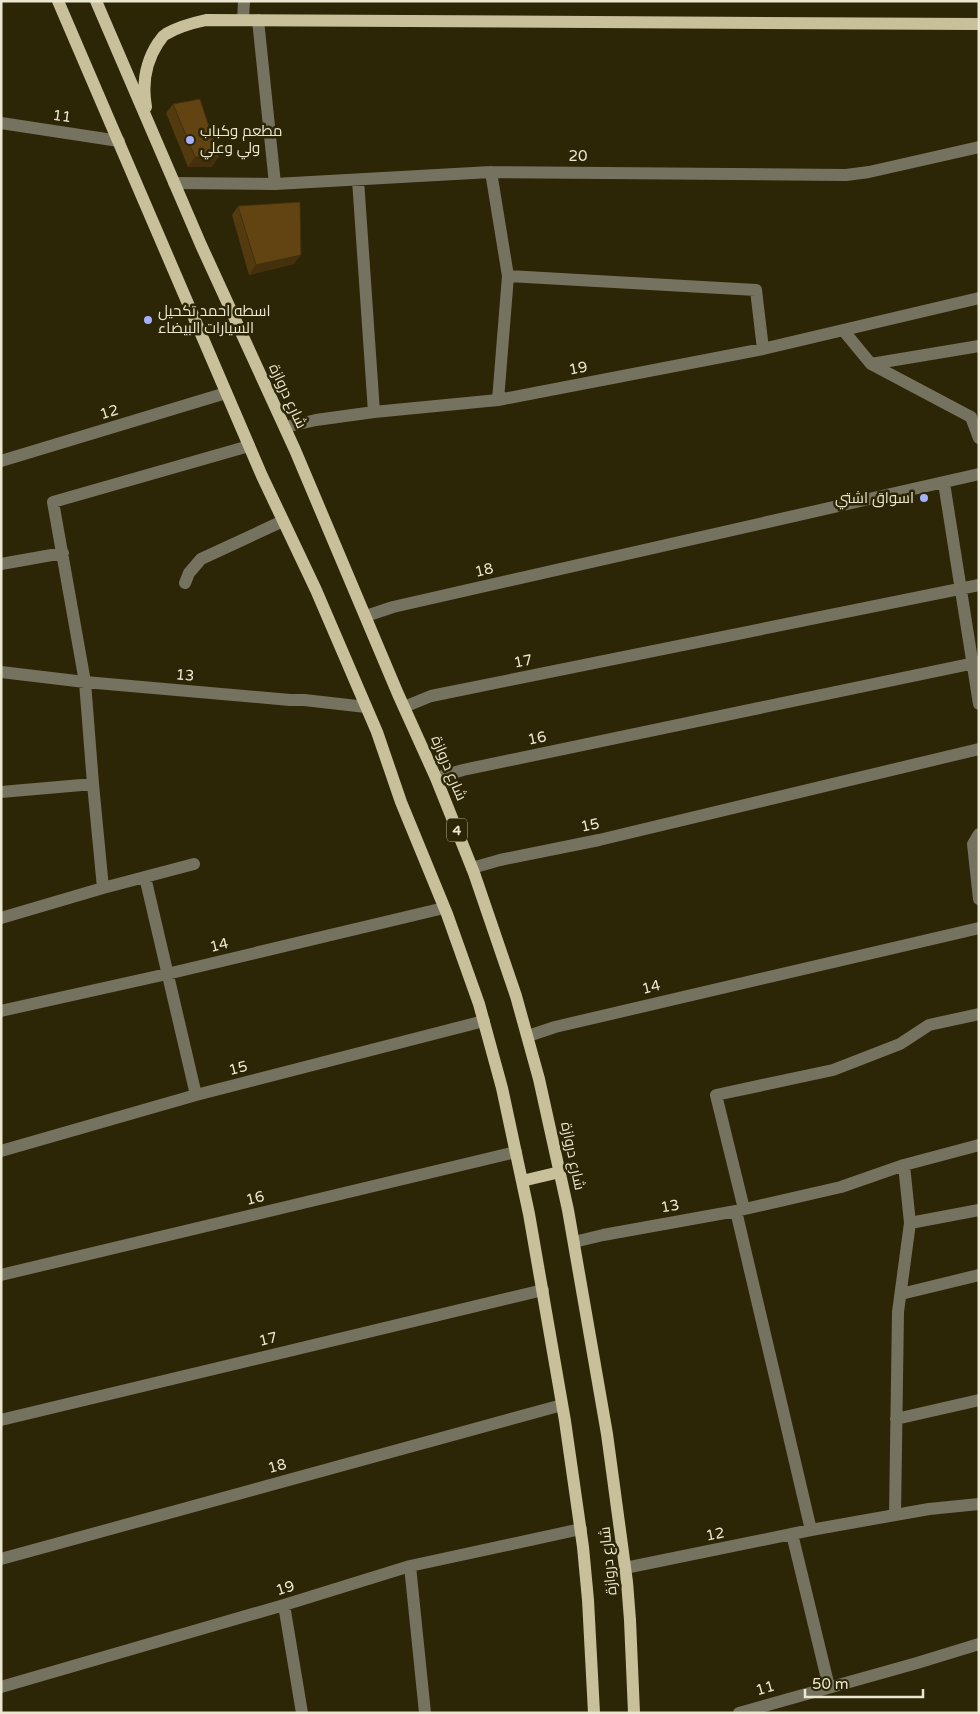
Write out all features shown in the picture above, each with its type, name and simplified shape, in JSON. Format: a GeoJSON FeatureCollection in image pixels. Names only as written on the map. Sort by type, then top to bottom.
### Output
{"type":"FeatureCollection","features":[{"type":"Feature","properties":{"kind":"main road","name":"شارع دروازة"},"geometry":{"type":"LineString","coordinates":[[58,1],[249,446],[316,590],[377,732],[401,802],[444,908],[484,1021],[502,1088],[522,1181],[543,1290],[562,1405],[581,1529],[588,1600],[594,1713]]}},
{"type":"Feature","properties":{"kind":"main road","name":"شارع دروازة"},"geometry":{"type":"LineString","coordinates":[[96,1],[201,245],[285,427],[436,778],[472,868],[528,1036],[560,1172],[574,1242],[607,1434],[625,1568],[630,1620],[634,1713]]}},
{"type":"Feature","properties":{"kind":"main road"},"geometry":{"type":"LineString","coordinates":[[148,124],[144,94],[145,72],[152,52],[164,35],[189,24],[206,20],[979,24]]}},
{"type":"Feature","properties":{"kind":"main road"},"geometry":{"type":"LineString","coordinates":[[522,1181],[560,1172]]}},
{"type":"Feature","properties":{"kind":"street"},"geometry":{"type":"LineString","coordinates":[[243,20],[244,1]]}},
{"type":"Feature","properties":{"kind":"street"},"geometry":{"type":"LineString","coordinates":[[258,20],[275,184]]}},
{"type":"Feature","properties":{"kind":"street","name":"11"},"geometry":{"type":"LineString","coordinates":[[1,124],[118,141]]}},
{"type":"Feature","properties":{"kind":"street","name":"20"},"geometry":{"type":"LineString","coordinates":[[174,182],[275,184],[491,172],[846,175],[868,172],[979,147]]}},
{"type":"Feature","properties":{"kind":"street"},"geometry":{"type":"LineString","coordinates":[[491,172],[508,276],[498,400]]}},
{"type":"Feature","properties":{"kind":"street"},"geometry":{"type":"LineString","coordinates":[[358,180],[374,412]]}},
{"type":"Feature","properties":{"kind":"street"},"geometry":{"type":"LineString","coordinates":[[508,276],[756,290],[763,349]]}},
{"type":"Feature","properties":{"kind":"street","name":"19"},"geometry":{"type":"LineString","coordinates":[[285,427],[316,420],[374,412],[498,400],[763,349],[979,298]]}},
{"type":"Feature","properties":{"kind":"street"},"geometry":{"type":"LineString","coordinates":[[843,330],[871,364],[971,417],[979,438]]}},
{"type":"Feature","properties":{"kind":"street"},"geometry":{"type":"LineString","coordinates":[[871,364],[979,346]]}},
{"type":"Feature","properties":{"kind":"street","name":"12"},"geometry":{"type":"LineString","coordinates":[[1,461],[226,393]]}},
{"type":"Feature","properties":{"kind":"street"},"geometry":{"type":"LineString","coordinates":[[103,888],[85,682],[53,502],[249,446]]}},
{"type":"Feature","properties":{"kind":"street","name":"18"},"geometry":{"type":"LineString","coordinates":[[366,616],[393,607],[979,474]]}},
{"type":"Feature","properties":{"kind":"street"},"geometry":{"type":"LineString","coordinates":[[944,483],[976,663],[979,704]]}},
{"type":"Feature","properties":{"kind":"street"},"geometry":{"type":"LineString","coordinates":[[185,583],[189,572],[201,559],[283,521]]}},
{"type":"Feature","properties":{"kind":"street"},"geometry":{"type":"LineString","coordinates":[[1,564],[63,553]]}},
{"type":"Feature","properties":{"kind":"street","name":"17"},"geometry":{"type":"LineString","coordinates":[[404,707],[431,696],[979,585]]}},
{"type":"Feature","properties":{"kind":"street","name":"16"},"geometry":{"type":"LineString","coordinates":[[436,778],[463,770],[976,663]]}},
{"type":"Feature","properties":{"kind":"street","name":"13"},"geometry":{"type":"LineString","coordinates":[[1,672],[85,682],[304,700],[366,708]]}},
{"type":"Feature","properties":{"kind":"street","name":"15"},"geometry":{"type":"LineString","coordinates":[[472,868],[500,860],[599,840],[979,749]]}},
{"type":"Feature","properties":{"kind":"street"},"geometry":{"type":"LineString","coordinates":[[1,792],[93,784]]}},
{"type":"Feature","properties":{"kind":"street"},"geometry":{"type":"LineString","coordinates":[[979,834],[973,844],[979,899]]}},
{"type":"Feature","properties":{"kind":"street"},"geometry":{"type":"LineString","coordinates":[[1,918],[194,864]]}},
{"type":"Feature","properties":{"kind":"street"},"geometry":{"type":"LineString","coordinates":[[146,877],[196,1096]]}},
{"type":"Feature","properties":{"kind":"street","name":"14"},"geometry":{"type":"LineString","coordinates":[[1,1011],[167,974],[444,908]]}},
{"type":"Feature","properties":{"kind":"street","name":"14"},"geometry":{"type":"LineString","coordinates":[[528,1036],[556,1027],[979,928]]}},
{"type":"Feature","properties":{"kind":"street"},"geometry":{"type":"LineString","coordinates":[[811,1530],[716,1095],[833,1070],[900,1044],[929,1025],[979,1014]]}},
{"type":"Feature","properties":{"kind":"street","name":"15"},"geometry":{"type":"LineString","coordinates":[[1,1151],[196,1096],[484,1021]]}},
{"type":"Feature","properties":{"kind":"street","name":"13"},"geometry":{"type":"LineString","coordinates":[[574,1242],[740,1210],[841,1188],[904,1165],[979,1146]]}},
{"type":"Feature","properties":{"kind":"street","name":"16"},"geometry":{"type":"LineString","coordinates":[[1,1275],[516,1152]]}},
{"type":"Feature","properties":{"kind":"street"},"geometry":{"type":"LineString","coordinates":[[896,1515],[898,1321],[910,1223],[904,1165]]}},
{"type":"Feature","properties":{"kind":"street"},"geometry":{"type":"LineString","coordinates":[[910,1223],[979,1210]]}},
{"type":"Feature","properties":{"kind":"street"},"geometry":{"type":"LineString","coordinates":[[901,1294],[979,1275]]}},
{"type":"Feature","properties":{"kind":"street","name":"17"},"geometry":{"type":"LineString","coordinates":[[1,1420],[543,1290]]}},
{"type":"Feature","properties":{"kind":"street"},"geometry":{"type":"LineString","coordinates":[[896,1419],[979,1400]]}},
{"type":"Feature","properties":{"kind":"street","name":"18"},"geometry":{"type":"LineString","coordinates":[[1,1559],[562,1405]]}},
{"type":"Feature","properties":{"kind":"street","name":"12"},"geometry":{"type":"LineString","coordinates":[[625,1568],[811,1530],[929,1509],[979,1504]]}},
{"type":"Feature","properties":{"kind":"street","name":"19"},"geometry":{"type":"LineString","coordinates":[[1,1687],[284,1605],[410,1566],[581,1529]]}},
{"type":"Feature","properties":{"kind":"street"},"geometry":{"type":"LineString","coordinates":[[792,1534],[829,1687]]}},
{"type":"Feature","properties":{"kind":"street"},"geometry":{"type":"LineString","coordinates":[[410,1566],[425,1713]]}},
{"type":"Feature","properties":{"kind":"street"},"geometry":{"type":"LineString","coordinates":[[284,1605],[302,1713]]}},
{"type":"Feature","properties":{"kind":"street","name":"11"},"geometry":{"type":"LineString","coordinates":[[739,1713],[917,1663],[978,1648]]}},
{"type":"Feature","properties":{"kind":"building"},"geometry":{"type":"Polygon","coordinates":[[[200,99],[219,157],[195,157],[173,104],[200,99]]]}},
{"type":"Feature","properties":{"kind":"building"},"geometry":{"type":"Polygon","coordinates":[[[300,202],[301,255],[256,265],[238,206],[300,202]]]}},
{"type":"Feature","properties":{"kind":"place","name":"مطعم وكباب ولي وعلي"},"geometry":{"type":"Point","coordinates":[190,140]}},
{"type":"Feature","properties":{"kind":"place","name":"اسطه احمد تكحيل السيارات البيضاء"},"geometry":{"type":"Point","coordinates":[148,320]}},
{"type":"Feature","properties":{"kind":"place","name":"اسواق اشتي"},"geometry":{"type":"Point","coordinates":[924,498]}}]}
